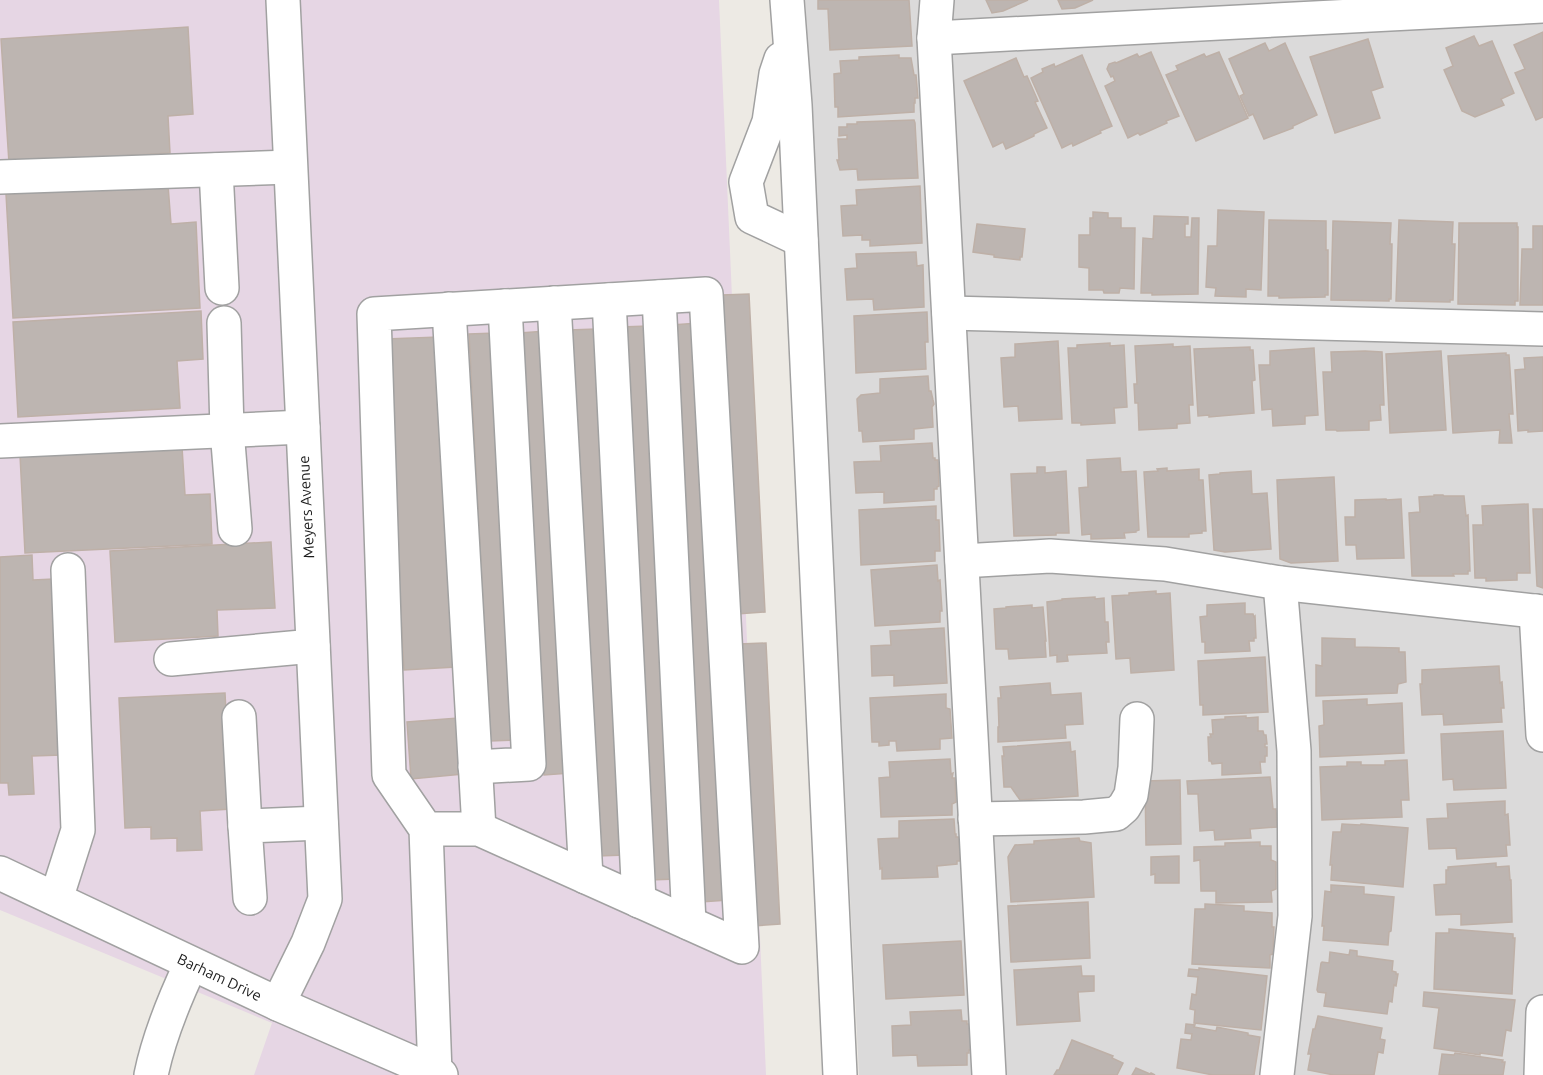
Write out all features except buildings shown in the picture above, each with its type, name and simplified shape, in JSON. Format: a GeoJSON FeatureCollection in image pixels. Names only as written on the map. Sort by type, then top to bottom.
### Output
{"type":"FeatureCollection","features":[{"type":"Feature","properties":{"kind":"street","name":"Meyers Avenue"},"geometry":{"type":"LineString","coordinates":[[278,1004],[308,943],[324,898],[283,0]]}},
{"type":"Feature","properties":{"kind":"street"},"geometry":{"type":"LineString","coordinates":[[787,0],[797,158],[840,1075]]}},
{"type":"Feature","properties":{"kind":"street"},"geometry":{"type":"LineString","coordinates":[[936,0],[934,38],[989,1075]]}},
{"type":"Feature","properties":{"kind":"street"},"geometry":{"type":"LineString","coordinates":[[934,38],[1543,6]]}},
{"type":"Feature","properties":{"kind":"street"},"geometry":{"type":"LineString","coordinates":[[790,35],[776,74],[769,122],[746,182],[752,217],[801,240]]}},
{"type":"Feature","properties":{"kind":"street"},"geometry":{"type":"LineString","coordinates":[[756,155],[797,158]]}},
{"type":"Feature","properties":{"kind":"street"},"geometry":{"type":"LineString","coordinates":[[0,177],[290,167]]}},
{"type":"Feature","properties":{"kind":"street"},"geometry":{"type":"LineString","coordinates":[[216,170],[222,288]]}},
{"type":"Feature","properties":{"kind":"street"},"geometry":{"type":"LineString","coordinates":[[426,829],[479,829],[742,947],[706,294],[374,314],[389,775],[426,829],[438,1074]]}},
{"type":"Feature","properties":{"kind":"street"},"geometry":{"type":"LineString","coordinates":[[659,297],[689,923]]}},
{"type":"Feature","properties":{"kind":"street"},"geometry":{"type":"LineString","coordinates":[[609,300],[639,901]]}},
{"type":"Feature","properties":{"kind":"street"},"geometry":{"type":"LineString","coordinates":[[554,303],[586,877]]}},
{"type":"Feature","properties":{"kind":"street"},"geometry":{"type":"LineString","coordinates":[[475,767],[529,764],[505,306]]}},
{"type":"Feature","properties":{"kind":"street"},"geometry":{"type":"LineString","coordinates":[[449,309],[479,829]]}},
{"type":"Feature","properties":{"kind":"street"},"geometry":{"type":"LineString","coordinates":[[949,314],[1543,329]]}},
{"type":"Feature","properties":{"kind":"street"},"geometry":{"type":"LineString","coordinates":[[224,323],[227,430],[235,529]]}},
{"type":"Feature","properties":{"kind":"street"},"geometry":{"type":"LineString","coordinates":[[0,441],[303,427]]}},
{"type":"Feature","properties":{"kind":"street"},"geometry":{"type":"LineString","coordinates":[[962,561],[1050,556],[1165,564],[1280,583],[1539,612],[1543,735]]}},
{"type":"Feature","properties":{"kind":"street"},"geometry":{"type":"LineString","coordinates":[[56,899],[78,830],[68,570]]}},
{"type":"Feature","properties":{"kind":"street"},"geometry":{"type":"LineString","coordinates":[[1277,1075],[1295,916],[1294,751],[1280,583]]}},
{"type":"Feature","properties":{"kind":"street"},"geometry":{"type":"LineString","coordinates":[[171,658],[313,646]]}},
{"type":"Feature","properties":{"kind":"street"},"geometry":{"type":"LineString","coordinates":[[239,717],[250,898]]}},
{"type":"Feature","properties":{"kind":"street"},"geometry":{"type":"LineString","coordinates":[[975,819],[1084,817],[1116,814],[1124,807],[1131,795],[1135,768],[1137,719]]}},
{"type":"Feature","properties":{"kind":"street"},"geometry":{"type":"LineString","coordinates":[[245,826],[321,823]]}},
{"type":"Feature","properties":{"kind":"street","name":"Barham Drive"},"geometry":{"type":"LineString","coordinates":[[0,873],[278,1004],[438,1074]]}},
{"type":"Feature","properties":{"kind":"street"},"geometry":{"type":"LineString","coordinates":[[151,1075],[156,1051],[173,1001],[191,964]]}},
{"type":"Feature","properties":{"kind":"street"},"geometry":{"type":"LineString","coordinates":[[1541,1075],[1543,1012]]}},
{"type":"Feature","properties":{"kind":"shaded area"},"geometry":{"type":"Polygon","coordinates":[[[0,0],[719,0],[766,1075],[254,1075],[272,1023],[0,910],[0,0]]]}},
{"type":"Feature","properties":{"kind":"shaded area"},"geometry":{"type":"Polygon","coordinates":[[[805,0],[1543,0],[1543,1075],[859,1075],[805,0]]]}}]}
